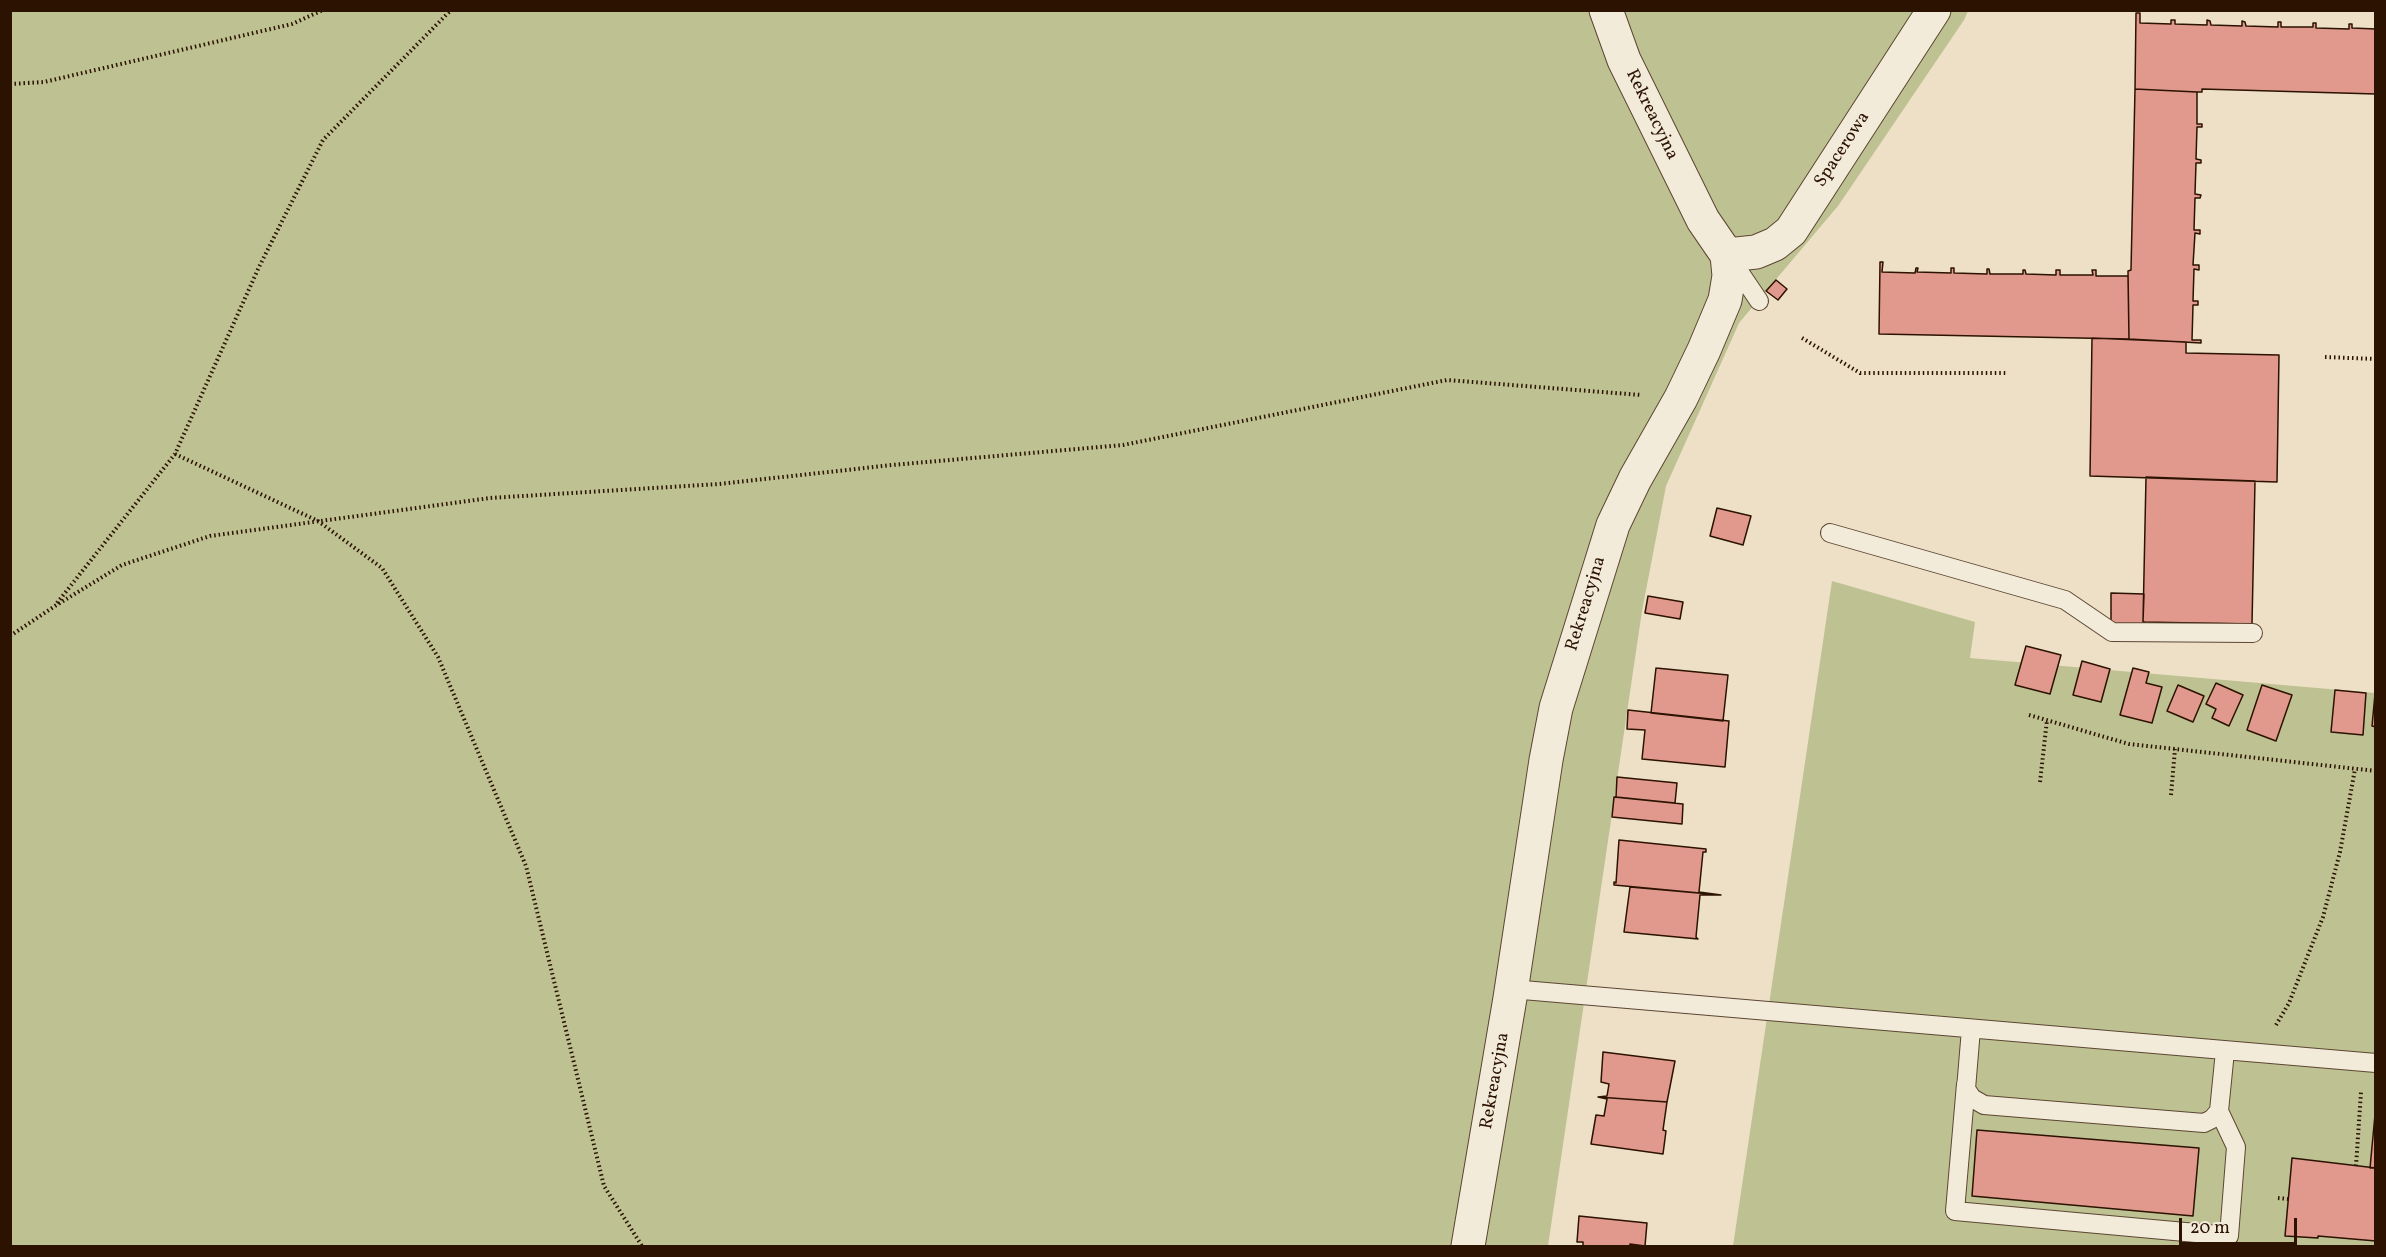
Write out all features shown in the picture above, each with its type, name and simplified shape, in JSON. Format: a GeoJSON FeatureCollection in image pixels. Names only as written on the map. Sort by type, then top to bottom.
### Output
{"type":"FeatureCollection","features":[{"type":"Feature","properties":{"kind":"street","name":"Rekreacyjna"},"geometry":{"type":"LineString","coordinates":[[1468,1246],[1511,990],[1546,760],[1559,697],[1612,525],[1681,398],[1725,300],[1729,276],[1727,255],[1703,220],[1624,60],[1606,10]]}},
{"type":"Feature","properties":{"kind":"street","name":"Spacerowa"},"geometry":{"type":"LineString","coordinates":[[1727,255],[1756,252],[1775,244],[1791,231],[1934,10]]}},
{"type":"Feature","properties":{"kind":"lane"},"geometry":{"type":"LineString","coordinates":[[1727,255],[1759,301]]}},
{"type":"Feature","properties":{"kind":"lane"},"geometry":{"type":"LineString","coordinates":[[1830,533],[2066,600],[2112,632],[2253,633]]}},
{"type":"Feature","properties":{"kind":"lane"},"geometry":{"type":"LineString","coordinates":[[1511,990],[2370,1063]]}},
{"type":"Feature","properties":{"kind":"lane"},"geometry":{"type":"LineString","coordinates":[[1971,1029],[1955,1211],[2229,1236],[2236,1147],[2219,1111],[2225,1051]]}},
{"type":"Feature","properties":{"kind":"lane"},"geometry":{"type":"LineString","coordinates":[[1966,1084],[1968,1094],[1984,1105],[2204,1123],[2212,1119],[2219,1111]]}},
{"type":"Feature","properties":{"kind":"path"},"geometry":{"type":"LineString","coordinates":[[10,84],[44,82],[292,24],[323,10]]}},
{"type":"Feature","properties":{"kind":"path"},"geometry":{"type":"LineString","coordinates":[[55,606],[175,454],[260,267],[323,140],[451,10]]}},
{"type":"Feature","properties":{"kind":"path"},"geometry":{"type":"LineString","coordinates":[[1802,338],[1860,373],[2008,373]]}},
{"type":"Feature","properties":{"kind":"path"},"geometry":{"type":"LineString","coordinates":[[2325,357],[2376,359]]}},
{"type":"Feature","properties":{"kind":"path"},"geometry":{"type":"LineString","coordinates":[[10,636],[122,565],[210,536],[490,498],[719,484],[892,465],[1123,445],[1447,380],[1681,398]]}},
{"type":"Feature","properties":{"kind":"path"},"geometry":{"type":"LineString","coordinates":[[175,454],[318,521],[382,568],[438,657],[526,866],[604,1186],[642,1246]]}},
{"type":"Feature","properties":{"kind":"path"},"geometry":{"type":"LineString","coordinates":[[2029,715],[2129,744],[2376,771]]}},
{"type":"Feature","properties":{"kind":"path"},"geometry":{"type":"LineString","coordinates":[[2040,782],[2047,720]]}},
{"type":"Feature","properties":{"kind":"path"},"geometry":{"type":"LineString","coordinates":[[2171,795],[2175,749]]}},
{"type":"Feature","properties":{"kind":"path"},"geometry":{"type":"LineString","coordinates":[[2247,1052],[2275,1026],[2289,1003],[2323,917],[2340,852],[2355,769]]}},
{"type":"Feature","properties":{"kind":"path"},"geometry":{"type":"LineString","coordinates":[[2356,1166],[2370,1063]]}},
{"type":"Feature","properties":{"kind":"path"},"geometry":{"type":"LineString","coordinates":[[2278,1198],[2288,1199]]}},
{"type":"Feature","properties":{"kind":"green space"},"geometry":{"type":"Polygon","coordinates":[[[10,11],[1968,11],[1838,206],[1739,323],[1666,486],[1642,611],[1548,1246],[11,1246],[10,11]]]}},
{"type":"Feature","properties":{"kind":"green space"},"geometry":{"type":"Polygon","coordinates":[[[1832,581],[1975,622],[1970,658],[2375,693],[2375,1246],[1733,1246],[1832,581]]]}},
{"type":"Feature","properties":{"kind":"building"},"geometry":{"type":"Polygon","coordinates":[[[2136,13],[2140,13],[2140,23],[2171,24],[2171,20],[2175,20],[2175,24],[2207,25],[2207,20],[2211,25],[2242,26],[2242,21],[2246,26],[2278,27],[2278,22],[2281,22],[2281,27],[2313,27],[2313,23],[2316,23],[2316,28],[2349,29],[2349,24],[2352,24],[2352,28],[2376,29],[2376,94],[2135,89],[2136,13]]]}},
{"type":"Feature","properties":{"kind":"building"},"geometry":{"type":"Polygon","coordinates":[[[2135,89],[2197,92],[2197,124],[2202,124],[2202,127],[2197,127],[2196,159],[2201,160],[2201,163],[2196,163],[2195,194],[2201,195],[2200,198],[2195,198],[2194,230],[2200,230],[2200,234],[2195,233],[2193,265],[2199,265],[2199,270],[2194,269],[2193,301],[2198,301],[2198,305],[2193,305],[2192,340],[2201,340],[2201,343],[2129,339],[2128,271],[2131,270],[2135,89]]]}},
{"type":"Feature","properties":{"kind":"building"},"geometry":{"type":"Polygon","coordinates":[[[1880,262],[1883,262],[1882,272],[1915,273],[1918,268],[1917,272],[1951,273],[1951,268],[1954,268],[1954,273],[1987,274],[1987,269],[1989,269],[1990,274],[2023,274],[2025,270],[2026,274],[2056,275],[2056,270],[2060,270],[2060,275],[2093,275],[2092,270],[2096,270],[2096,276],[2128,276],[2129,339],[1879,334],[1880,262]]]}},
{"type":"Feature","properties":{"kind":"building"},"geometry":{"type":"Polygon","coordinates":[[[1776,280],[1787,289],[1778,300],[1766,291],[1776,280]]]}},
{"type":"Feature","properties":{"kind":"building"},"geometry":{"type":"Polygon","coordinates":[[[2092,338],[2186,342],[2186,353],[2279,355],[2277,482],[2090,476],[2092,338]]]}},
{"type":"Feature","properties":{"kind":"building"},"geometry":{"type":"Polygon","coordinates":[[[2146,477],[2255,481],[2252,624],[2143,622],[2146,477]]]}},
{"type":"Feature","properties":{"kind":"building"},"geometry":{"type":"Polygon","coordinates":[[[1717,508],[1751,516],[1743,545],[1710,536],[1717,508]]]}},
{"type":"Feature","properties":{"kind":"building"},"geometry":{"type":"Polygon","coordinates":[[[2111,593],[2144,594],[2143,622],[2145,626],[2111,626],[2111,593]]]}},
{"type":"Feature","properties":{"kind":"building"},"geometry":{"type":"Polygon","coordinates":[[[1648,596],[1683,602],[1680,619],[1645,613],[1648,596]]]}},
{"type":"Feature","properties":{"kind":"building"},"geometry":{"type":"Polygon","coordinates":[[[2026,646],[2061,655],[2050,694],[2015,685],[2026,646]]]}},
{"type":"Feature","properties":{"kind":"building"},"geometry":{"type":"Polygon","coordinates":[[[2082,661],[2110,669],[2101,702],[2073,695],[2082,661]]]}},
{"type":"Feature","properties":{"kind":"building"},"geometry":{"type":"Polygon","coordinates":[[[1656,668],[1728,675],[1723,721],[1651,713],[1656,668]]]}},
{"type":"Feature","properties":{"kind":"building"},"geometry":{"type":"Polygon","coordinates":[[[2133,668],[2149,672],[2146,683],[2162,687],[2152,723],[2120,715],[2133,668]]]}},
{"type":"Feature","properties":{"kind":"building"},"geometry":{"type":"Polygon","coordinates":[[[2216,683],[2243,695],[2229,726],[2212,718],[2216,709],[2206,704],[2216,683]]]}},
{"type":"Feature","properties":{"kind":"building"},"geometry":{"type":"Polygon","coordinates":[[[2178,685],[2204,696],[2193,722],[2167,711],[2178,685]]]}},
{"type":"Feature","properties":{"kind":"building"},"geometry":{"type":"Polygon","coordinates":[[[2262,685],[2292,695],[2276,741],[2247,730],[2262,685]]]}},
{"type":"Feature","properties":{"kind":"building"},"geometry":{"type":"Polygon","coordinates":[[[2335,690],[2366,693],[2363,735],[2331,732],[2335,690]]]}},
{"type":"Feature","properties":{"kind":"building"},"geometry":{"type":"Polygon","coordinates":[[[2376,694],[2376,727],[2372,726],[2376,694]]]}},
{"type":"Feature","properties":{"kind":"building"},"geometry":{"type":"Polygon","coordinates":[[[1628,710],[1729,721],[1725,767],[1642,759],[1645,730],[1627,729],[1628,710]]]}},
{"type":"Feature","properties":{"kind":"building"},"geometry":{"type":"Polygon","coordinates":[[[1617,777],[1677,783],[1675,803],[1616,797],[1617,777]]]}},
{"type":"Feature","properties":{"kind":"building"},"geometry":{"type":"Polygon","coordinates":[[[1614,797],[1683,804],[1682,824],[1612,817],[1614,797]]]}},
{"type":"Feature","properties":{"kind":"building"},"geometry":{"type":"Polygon","coordinates":[[[1619,840],[1706,849],[1706,852],[1703,852],[1699,892],[1721,895],[1614,885],[1619,840]]]}},
{"type":"Feature","properties":{"kind":"building"},"geometry":{"type":"Polygon","coordinates":[[[1630,887],[1721,895],[1700,895],[1696,937],[1698,939],[1624,932],[1630,887]]]}},
{"type":"Feature","properties":{"kind":"building"},"geometry":{"type":"Polygon","coordinates":[[[1603,1052],[1675,1061],[1667,1102],[1598,1097],[1607,1096],[1609,1084],[1601,1082],[1603,1052]]]}},
{"type":"Feature","properties":{"kind":"building"},"geometry":{"type":"Polygon","coordinates":[[[1598,1097],[1667,1102],[1663,1130],[1666,1131],[1663,1154],[1591,1144],[1596,1115],[1604,1116],[1607,1099],[1598,1097]]]}},
{"type":"Feature","properties":{"kind":"building"},"geometry":{"type":"Polygon","coordinates":[[[2376,1104],[2376,1168],[2370,1168],[2376,1104]]]}},
{"type":"Feature","properties":{"kind":"building"},"geometry":{"type":"Polygon","coordinates":[[[1977,1130],[2199,1148],[2193,1216],[1972,1196],[1977,1130]]]}},
{"type":"Feature","properties":{"kind":"building"},"geometry":{"type":"Polygon","coordinates":[[[2292,1158],[2376,1168],[2376,1241],[2318,1236],[2318,1238],[2285,1236],[2292,1158]]]}},
{"type":"Feature","properties":{"kind":"building"},"geometry":{"type":"Polygon","coordinates":[[[1579,1216],[1647,1223],[1645,1246],[1630,1244],[1630,1246],[1583,1246],[1583,1242],[1577,1242],[1579,1216]]]}}]}
